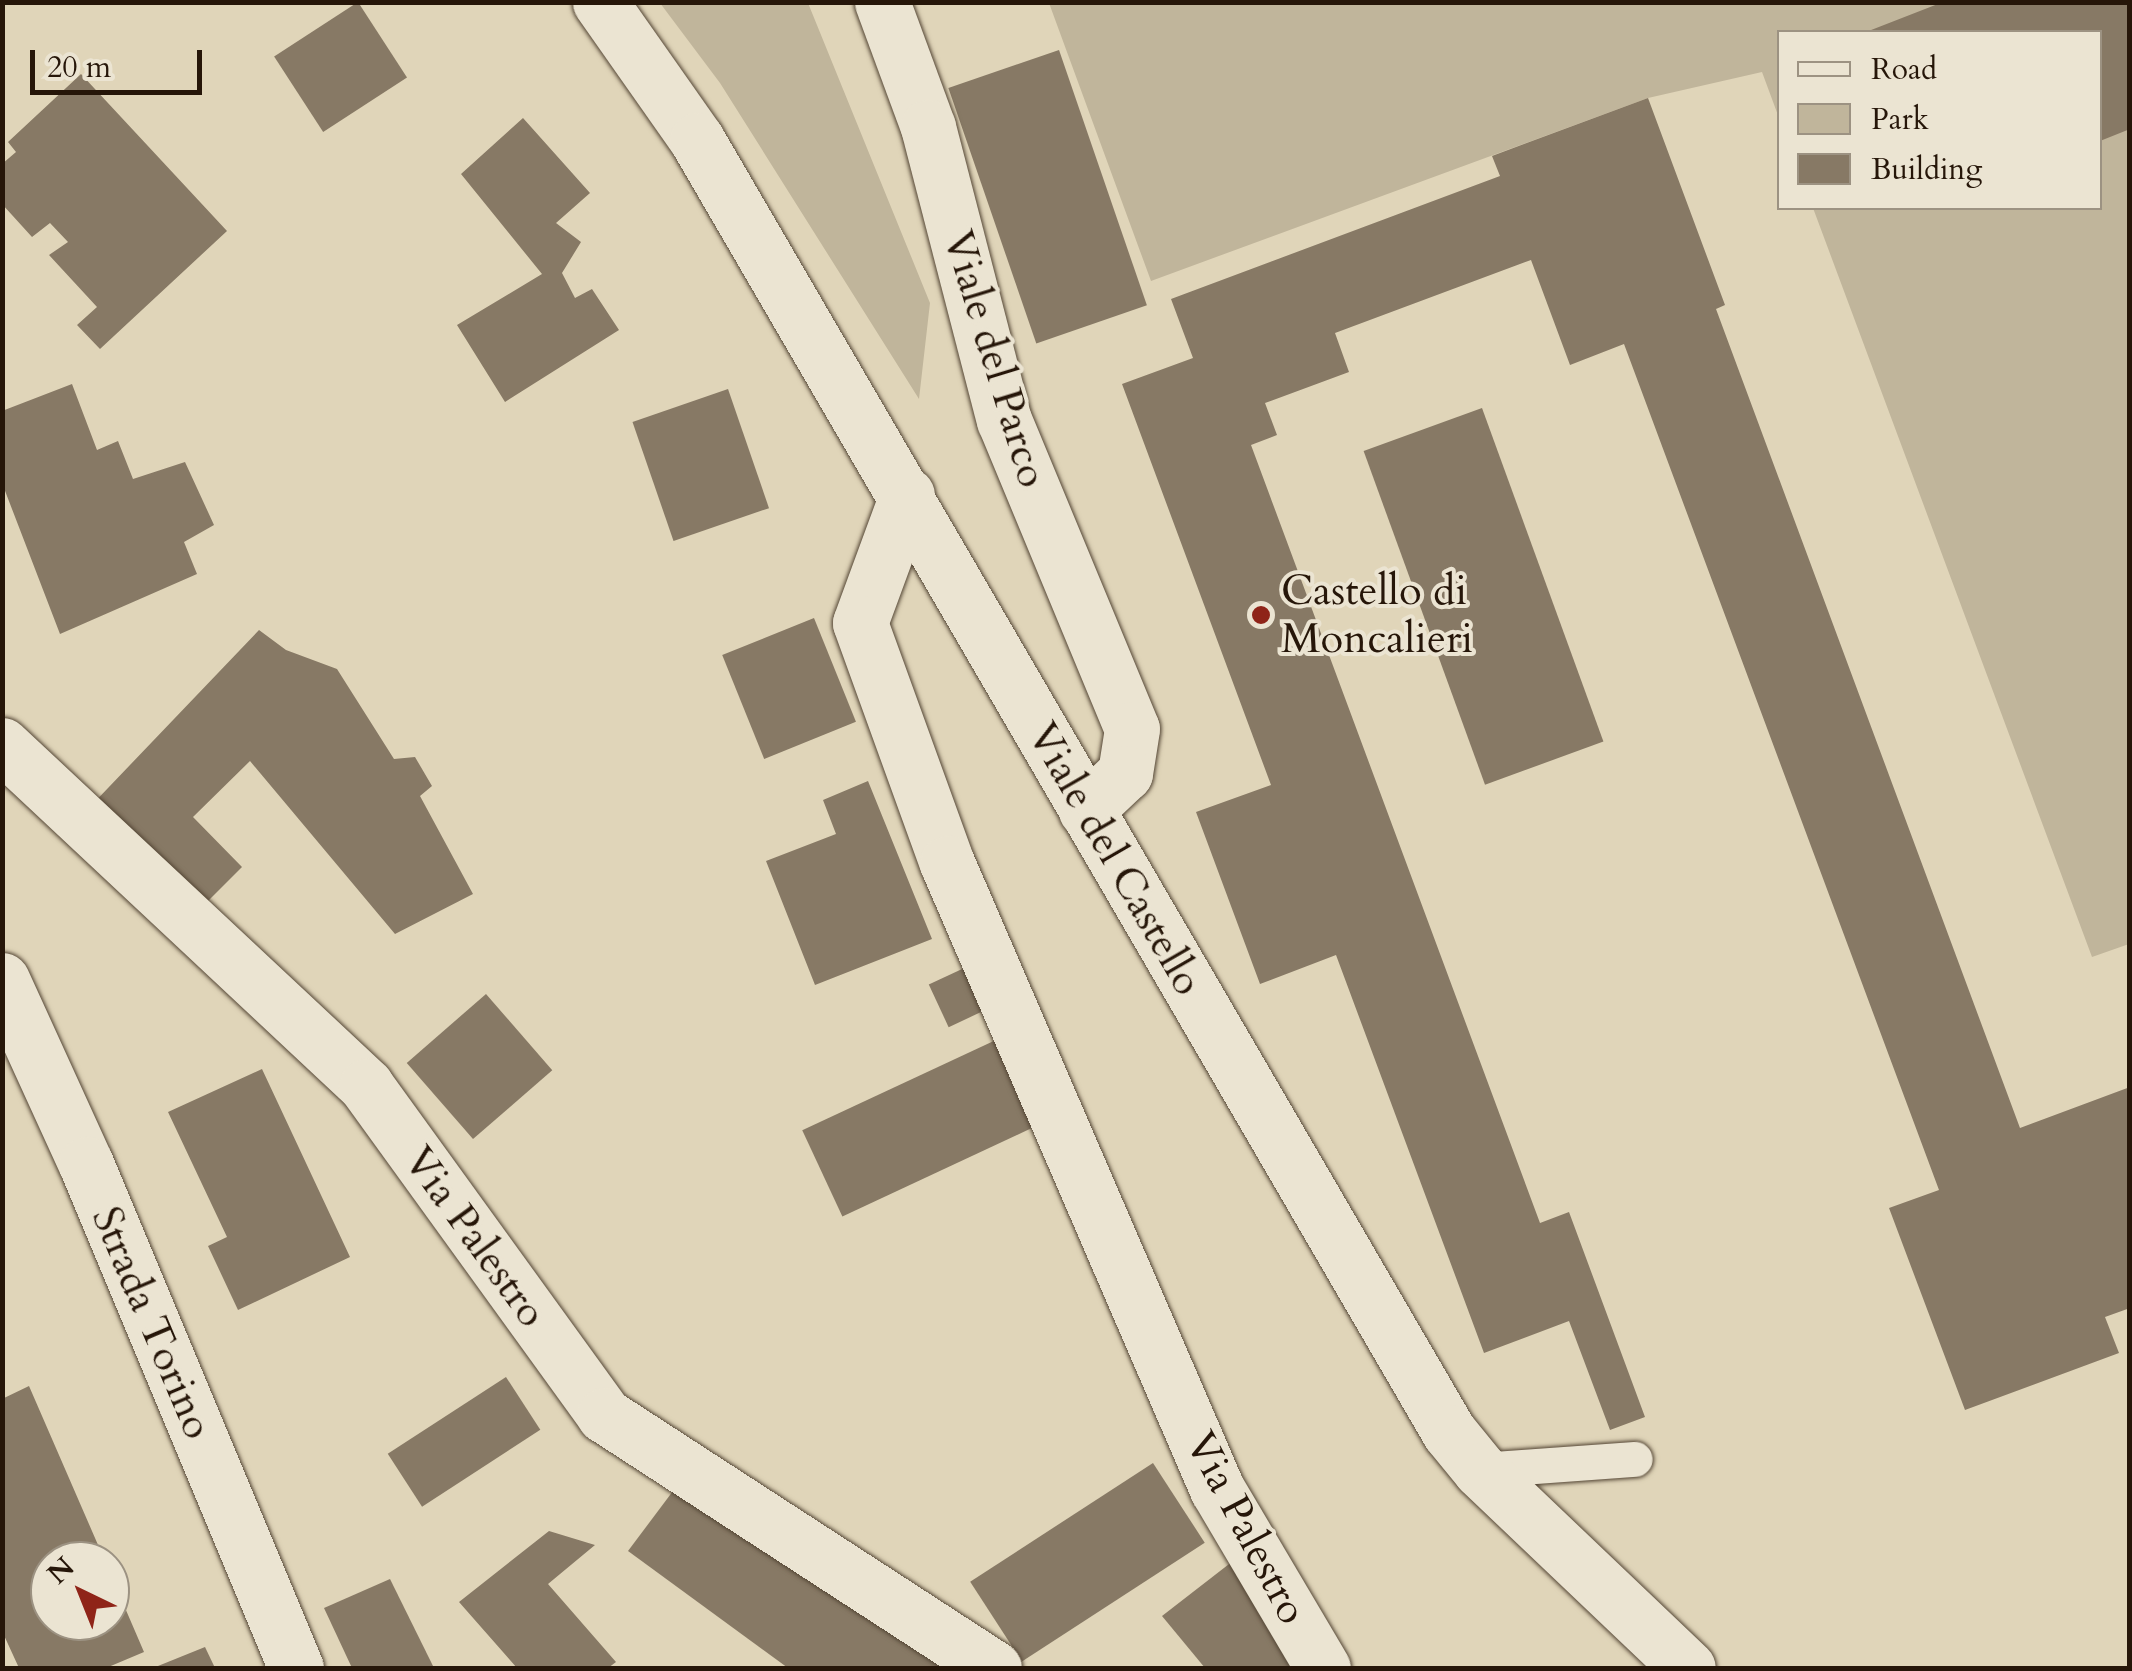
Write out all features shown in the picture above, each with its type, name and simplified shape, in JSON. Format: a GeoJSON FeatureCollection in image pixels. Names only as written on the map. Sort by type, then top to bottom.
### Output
{"type":"FeatureCollection","features":[{"type":"Feature","properties":{"kind":"street","name":"Viale del Castello"},"geometry":{"type":"LineString","coordinates":[[600,2],[697,140],[1449,1432],[1480,1470],[1688,1668]]}},
{"type":"Feature","properties":{"kind":"street","name":"Viale del Parco"},"geometry":{"type":"LineString","coordinates":[[882,2],[928,128],[1004,420],[1132,728],[1125,773],[1086,810]]}},
{"type":"Feature","properties":{"kind":"street","name":"Via Palestro"},"geometry":{"type":"LineString","coordinates":[[906,495],[860,623],[947,862],[1218,1489],[1323,1668]]}},
{"type":"Feature","properties":{"kind":"street","name":"Via Palestro"},"geometry":{"type":"LineString","coordinates":[[2,745],[366,1086],[604,1416],[994,1668]]}},
{"type":"Feature","properties":{"kind":"street","name":"Strada Torino"},"geometry":{"type":"LineString","coordinates":[[2,980],[86,1164],[296,1668]]}},
{"type":"Feature","properties":{"kind":"lane"},"geometry":{"type":"LineString","coordinates":[[1480,1470],[1635,1459]]}},
{"type":"Feature","properties":{"kind":"green space"},"geometry":{"type":"Polygon","coordinates":[[[660,3],[808,3],[930,303],[919,399],[720,83],[660,3]]]}},
{"type":"Feature","properties":{"kind":"green space"},"geometry":{"type":"Polygon","coordinates":[[[1049,3],[2129,3],[2129,944],[2092,957],[1814,210],[2102,210],[2102,30],[1777,30],[1777,113],[1762,72],[1648,98],[1151,281],[1049,3]]]}},
{"type":"Feature","properties":{"kind":"building"},"geometry":{"type":"Polygon","coordinates":[[[358,2],[407,77],[323,132],[274,56],[358,2]]]}},
{"type":"Feature","properties":{"kind":"building"},"geometry":{"type":"Polygon","coordinates":[[[1943,2],[2130,2],[2130,129],[2102,140],[2102,30],[1871,30],[1943,2]]]}},
{"type":"Feature","properties":{"kind":"building"},"geometry":{"type":"Polygon","coordinates":[[[1059,50],[1147,305],[1036,343],[948,88],[1059,50]]]}},
{"type":"Feature","properties":{"kind":"building"},"geometry":{"type":"Polygon","coordinates":[[[81,74],[227,231],[100,349],[77,325],[97,307],[49,255],[68,242],[50,223],[32,237],[2,204],[2,164],[16,152],[8,142],[81,74]]]}},
{"type":"Feature","properties":{"kind":"building","name":"Castello di Moncalieri"},"geometry":{"type":"Polygon","coordinates":[[[1648,98],[1725,305],[1716,309],[2020,1128],[2130,1087],[2130,1308],[2105,1317],[2119,1353],[1965,1410],[1889,1208],[1939,1190],[1624,344],[1570,365],[1531,260],[1335,333],[1349,372],[1265,403],[1277,435],[1251,445],[1540,1223],[1569,1212],[1645,1417],[1610,1430],[1569,1321],[1484,1353],[1336,955],[1260,984],[1196,812],[1271,785],[1122,384],[1193,358],[1171,299],[1500,176],[1492,156],[1648,98]]]}},
{"type":"Feature","properties":{"kind":"building"},"geometry":{"type":"Polygon","coordinates":[[[523,118],[590,193],[556,223],[581,242],[562,273],[575,298],[592,289],[619,330],[505,402],[457,325],[542,274],[461,174],[523,118]]]}},
{"type":"Feature","properties":{"kind":"building"},"geometry":{"type":"Polygon","coordinates":[[[72,384],[97,450],[118,441],[133,479],[185,462],[214,525],[184,542],[197,574],[60,634],[2,483],[2,411],[72,384]]]}},
{"type":"Feature","properties":{"kind":"building"},"geometry":{"type":"Polygon","coordinates":[[[728,389],[769,508],[674,541],[633,422],[728,389]]]}},
{"type":"Feature","properties":{"kind":"building"},"geometry":{"type":"Polygon","coordinates":[[[1482,408],[1603,742],[1485,785],[1364,451],[1482,408]]]}},
{"type":"Feature","properties":{"kind":"building"},"geometry":{"type":"Polygon","coordinates":[[[814,618],[856,722],[764,759],[722,655],[814,618]]]}},
{"type":"Feature","properties":{"kind":"building"},"geometry":{"type":"Polygon","coordinates":[[[259,630],[286,650],[337,669],[394,759],[415,757],[432,786],[420,796],[473,894],[395,934],[250,761],[193,817],[242,867],[204,905],[87,810],[259,630]]]}},
{"type":"Feature","properties":{"kind":"building"},"geometry":{"type":"Polygon","coordinates":[[[868,781],[932,939],[815,985],[766,861],[836,834],[823,800],[868,781]]]}},
{"type":"Feature","properties":{"kind":"building"},"geometry":{"type":"Polygon","coordinates":[[[975,963],[995,1006],[949,1027],[929,985],[975,963]]]}},
{"type":"Feature","properties":{"kind":"building"},"geometry":{"type":"Polygon","coordinates":[[[486,994],[552,1070],[473,1139],[407,1063],[486,994]]]}},
{"type":"Feature","properties":{"kind":"building"},"geometry":{"type":"Polygon","coordinates":[[[998,1039],[1038,1125],[842,1216],[802,1130],[998,1039]]]}},
{"type":"Feature","properties":{"kind":"building"},"geometry":{"type":"Polygon","coordinates":[[[262,1069],[350,1257],[238,1310],[208,1246],[227,1237],[168,1112],[262,1069]]]}},
{"type":"Feature","properties":{"kind":"building"},"geometry":{"type":"Polygon","coordinates":[[[506,1377],[540,1430],[422,1507],[388,1454],[506,1377]]]}},
{"type":"Feature","properties":{"kind":"building"},"geometry":{"type":"Polygon","coordinates":[[[29,1386],[96,1541],[30,1541],[30,1641],[130,1641],[130,1619],[144,1652],[106,1668],[19,1668],[2,1631],[2,1399],[29,1386]]]}},
{"type":"Feature","properties":{"kind":"building"},"geometry":{"type":"Polygon","coordinates":[[[1153,1463],[1205,1543],[1022,1661],[970,1582],[1153,1463]]]}},
{"type":"Feature","properties":{"kind":"building"},"geometry":{"type":"Polygon","coordinates":[[[682,1479],[961,1668],[788,1668],[628,1551],[682,1479]]]}},
{"type":"Feature","properties":{"kind":"building"},"geometry":{"type":"Polygon","coordinates":[[[549,1531],[595,1545],[548,1584],[616,1662],[608,1668],[517,1668],[459,1602],[549,1531]]]}},
{"type":"Feature","properties":{"kind":"building"},"geometry":{"type":"Polygon","coordinates":[[[1242,1554],[1303,1668],[1205,1668],[1162,1616],[1242,1554]]]}},
{"type":"Feature","properties":{"kind":"building"},"geometry":{"type":"Polygon","coordinates":[[[390,1579],[434,1668],[352,1668],[324,1608],[390,1579]]]}},
{"type":"Feature","properties":{"kind":"building"},"geometry":{"type":"Polygon","coordinates":[[[205,1647],[215,1668],[153,1668],[205,1647]]]}},
{"type":"Feature","properties":{"kind":"place","name":"Castello di Moncalieri"},"geometry":{"type":"Point","coordinates":[1261,615]}}]}
